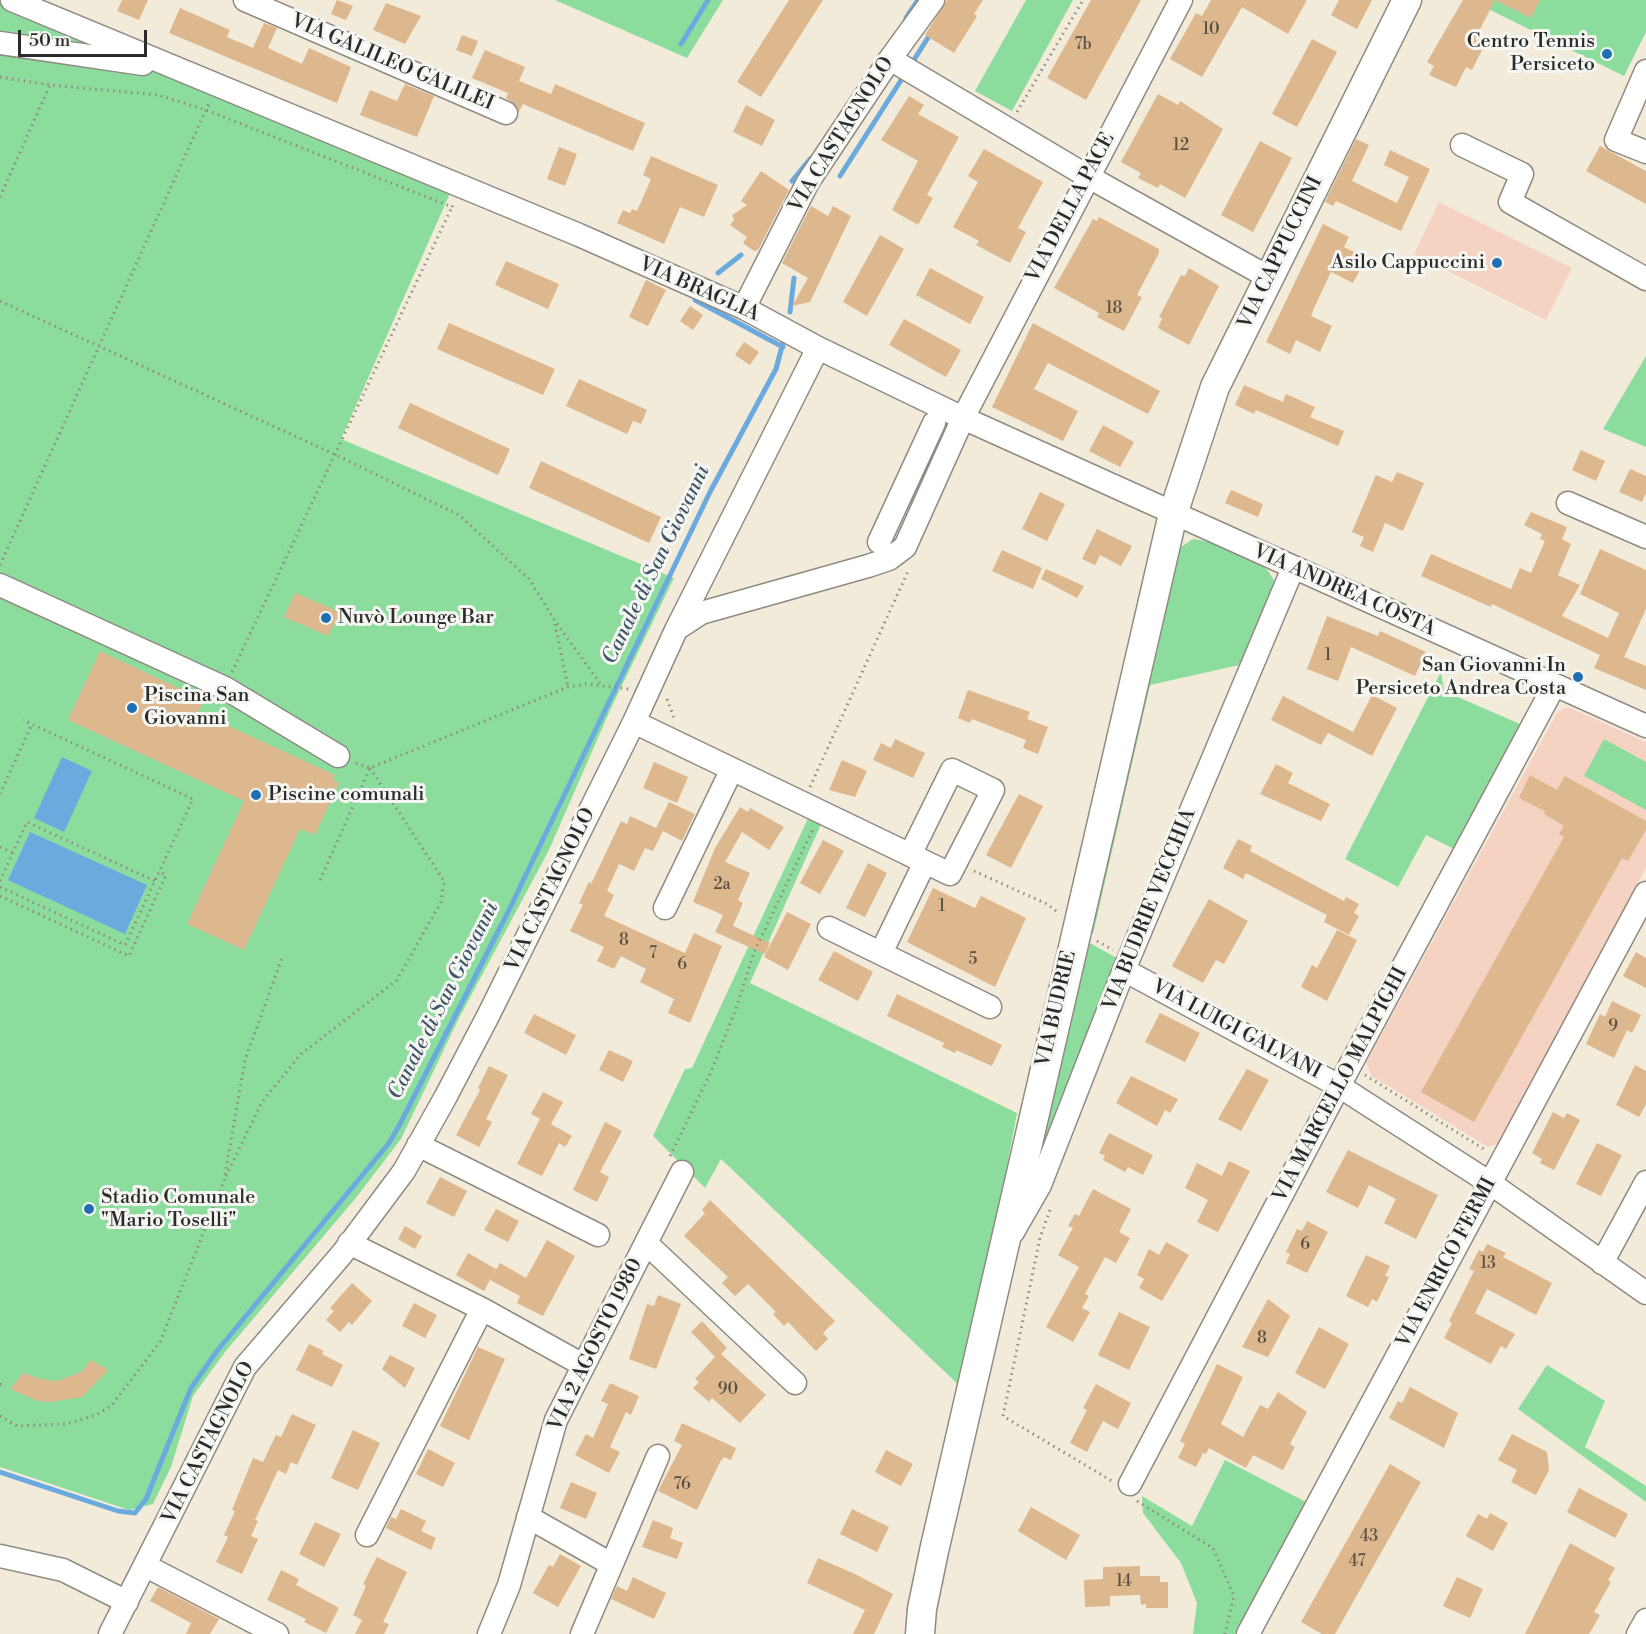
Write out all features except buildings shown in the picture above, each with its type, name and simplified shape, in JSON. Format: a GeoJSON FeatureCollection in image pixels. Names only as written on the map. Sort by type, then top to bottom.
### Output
{"type":"FeatureCollection","features":[{"type":"Feature","properties":{"kind":"main road","name":"VIA CAPPUCCINI"},"geometry":{"type":"LineString","coordinates":[[1173,514],[1215,387],[1407,0]]}},
{"type":"Feature","properties":{"kind":"main road","name":"VIA BUDRIE"},"geometry":{"type":"LineString","coordinates":[[925,1626],[946,1505],[1173,514]]}},
{"type":"Feature","properties":{"kind":"street","name":"VIA BRAGLIA"},"geometry":{"type":"LineString","coordinates":[[12,0],[579,235],[744,308],[818,348],[963,418],[1173,514]]}},
{"type":"Feature","properties":{"kind":"street","name":"VIA GALILEO GALILEI"},"geometry":{"type":"LineString","coordinates":[[245,0],[506,113]]}},
{"type":"Feature","properties":{"kind":"street","name":"VIA CASTAGNOLO"},"geometry":{"type":"LineString","coordinates":[[744,308],[808,182],[902,66],[933,0]]}},
{"type":"Feature","properties":{"kind":"street","name":"VIA DELLA PACE"},"geometry":{"type":"LineString","coordinates":[[963,418],[1087,176],[1181,0]]}},
{"type":"Feature","properties":{"kind":"street","name":"VIA BRAGLIA"},"geometry":{"type":"LineString","coordinates":[[0,43],[143,64],[216,86]]}},
{"type":"Feature","properties":{"kind":"street"},"geometry":{"type":"LineString","coordinates":[[0,56],[216,86]]}},
{"type":"Feature","properties":{"kind":"street"},"geometry":{"type":"LineString","coordinates":[[902,66],[1087,176],[1268,277]]}},
{"type":"Feature","properties":{"kind":"street"},"geometry":{"type":"LineString","coordinates":[[1646,71],[1616,140],[1646,152]]}},
{"type":"Feature","properties":{"kind":"street"},"geometry":{"type":"LineString","coordinates":[[1462,145],[1522,174],[1510,202],[1606,255],[1641,270]]}},
{"type":"Feature","properties":{"kind":"street","name":"VIA CASTAGNOLO"},"geometry":{"type":"LineString","coordinates":[[110,1634],[147,1566],[245,1366],[349,1243],[404,1171],[488,1016],[634,722],[676,630],[818,348]]}},
{"type":"Feature","properties":{"kind":"street"},"geometry":{"type":"LineString","coordinates":[[676,630],[701,613],[883,562],[905,547],[963,418]]}},
{"type":"Feature","properties":{"kind":"street"},"geometry":{"type":"LineString","coordinates":[[879,542],[934,423]]}},
{"type":"Feature","properties":{"kind":"street"},"geometry":{"type":"LineString","coordinates":[[1568,503],[1646,537]]}},
{"type":"Feature","properties":{"kind":"street","name":"VIA ANDREA COSTA"},"geometry":{"type":"LineString","coordinates":[[1173,514],[1646,726]]}},
{"type":"Feature","properties":{"kind":"street","name":"VIA BUDRIE VECCHIA"},"geometry":{"type":"LineString","coordinates":[[1003,1250],[1040,1185],[1126,965],[1293,568]]}},
{"type":"Feature","properties":{"kind":"street"},"geometry":{"type":"LineString","coordinates":[[707,569],[706,587],[711,594],[719,598],[742,600]]}},
{"type":"Feature","properties":{"kind":"street"},"geometry":{"type":"LineString","coordinates":[[0,585],[225,688],[338,756]]}},
{"type":"Feature","properties":{"kind":"street","name":"VIA MARCELLO MALPIGHI"},"geometry":{"type":"LineString","coordinates":[[1130,1485],[1339,1086],[1554,686]]}},
{"type":"Feature","properties":{"kind":"street"},"geometry":{"type":"LineString","coordinates":[[634,722],[732,769],[917,858],[950,874],[993,790],[952,770],[917,858],[881,953]]}},
{"type":"Feature","properties":{"kind":"street"},"geometry":{"type":"LineString","coordinates":[[665,908],[732,769]]}},
{"type":"Feature","properties":{"kind":"street","name":"VIA ENRICO FERMI"},"geometry":{"type":"LineString","coordinates":[[1248,1634],[1646,893]]}},
{"type":"Feature","properties":{"kind":"street"},"geometry":{"type":"LineString","coordinates":[[829,928],[990,1006]]}},
{"type":"Feature","properties":{"kind":"street","name":"VIA LUIGI GALVANI"},"geometry":{"type":"LineString","coordinates":[[1126,965],[1339,1086],[1490,1183],[1646,1293]]}},
{"type":"Feature","properties":{"kind":"street"},"geometry":{"type":"LineString","coordinates":[[418,1145],[598,1235]]}},
{"type":"Feature","properties":{"kind":"street","name":"VIA 2 AGOSTO 1980"},"geometry":{"type":"LineString","coordinates":[[489,1634],[509,1585],[556,1420],[682,1172]]}},
{"type":"Feature","properties":{"kind":"street"},"geometry":{"type":"LineString","coordinates":[[1602,1263],[1646,1182]]}},
{"type":"Feature","properties":{"kind":"street","name":"VIA 2 AGOSTO 1980"},"geometry":{"type":"LineString","coordinates":[[646,1242],[795,1383]]}},
{"type":"Feature","properties":{"kind":"street"},"geometry":{"type":"LineString","coordinates":[[349,1243],[482,1309],[583,1365]]}},
{"type":"Feature","properties":{"kind":"street"},"geometry":{"type":"LineString","coordinates":[[367,1535],[482,1309]]}},
{"type":"Feature","properties":{"kind":"street"},"geometry":{"type":"LineString","coordinates":[[582,1634],[658,1456]]}},
{"type":"Feature","properties":{"kind":"street"},"geometry":{"type":"LineString","coordinates":[[528,1517],[611,1563]]}},
{"type":"Feature","properties":{"kind":"street"},"geometry":{"type":"LineString","coordinates":[[0,1556],[63,1570],[127,1602]]}},
{"type":"Feature","properties":{"kind":"street"},"geometry":{"type":"LineString","coordinates":[[147,1566],[277,1634]]}},
{"type":"Feature","properties":{"kind":"street"},"geometry":{"type":"LineString","coordinates":[[1638,1634],[1646,1620]]}},
{"type":"Feature","properties":{"kind":"street"},"geometry":{"type":"LineString","coordinates":[[909,1634],[925,1626]]}},
{"type":"Feature","properties":{"kind":"path"},"geometry":{"type":"LineString","coordinates":[[1007,129],[1083,0]]}},
{"type":"Feature","properties":{"kind":"path"},"geometry":{"type":"LineString","coordinates":[[0,77],[50,85],[158,95],[206,110],[452,207]]}},
{"type":"Feature","properties":{"kind":"path"},"geometry":{"type":"LineString","coordinates":[[0,197],[50,85]]}},
{"type":"Feature","properties":{"kind":"path"},"geometry":{"type":"LineString","coordinates":[[0,565],[216,86]]}},
{"type":"Feature","properties":{"kind":"path"},"geometry":{"type":"LineString","coordinates":[[225,688],[456,195]]}},
{"type":"Feature","properties":{"kind":"path"},"geometry":{"type":"LineString","coordinates":[[0,301],[334,454],[459,515],[529,579],[555,621],[602,686]]}},
{"type":"Feature","properties":{"kind":"path"},"geometry":{"type":"LineString","coordinates":[[809,789],[911,562]]}},
{"type":"Feature","properties":{"kind":"path"},"geometry":{"type":"LineString","coordinates":[[555,621],[568,687]]}},
{"type":"Feature","properties":{"kind":"path"},"geometry":{"type":"LineString","coordinates":[[320,880],[370,768],[568,687],[586,684],[626,688]]}},
{"type":"Feature","properties":{"kind":"path"},"geometry":{"type":"LineString","coordinates":[[0,887],[125,945],[193,799],[23,720]]}},
{"type":"Feature","properties":{"kind":"path"},"geometry":{"type":"LineString","coordinates":[[0,794],[32,724]]}},
{"type":"Feature","properties":{"kind":"path"},"geometry":{"type":"LineString","coordinates":[[0,1416],[18,1426],[66,1424],[96,1415],[111,1406],[160,1342],[224,1181],[262,1102],[301,1054],[397,980],[441,902],[444,881],[370,768],[338,756]]}},
{"type":"Feature","properties":{"kind":"path"},"geometry":{"type":"LineString","coordinates":[[0,881],[27,822],[155,881]]}},
{"type":"Feature","properties":{"kind":"path"},"geometry":{"type":"LineString","coordinates":[[0,846],[13,852]]}},
{"type":"Feature","properties":{"kind":"path"},"geometry":{"type":"LineString","coordinates":[[956,863],[1047,904],[1063,917],[1063,925],[1076,930],[1126,965]]}},
{"type":"Feature","properties":{"kind":"path"},"geometry":{"type":"LineString","coordinates":[[0,896],[129,956],[166,875],[159,872]]}},
{"type":"Feature","properties":{"kind":"path"},"geometry":{"type":"LineString","coordinates":[[224,1181],[245,1060],[282,958]]}},
{"type":"Feature","properties":{"kind":"path"},"geometry":{"type":"LineString","coordinates":[[1051,1207],[1040,1238],[1003,1416],[1112,1481],[1130,1485],[1137,1501],[1213,1548],[1234,1596],[1225,1634]]}},
{"type":"Feature","properties":{"kind":"shaded area","name":"Asilo Cappuccini"},"geometry":{"type":"Polygon","coordinates":[[[1439,202],[1572,268],[1546,320],[1414,254],[1439,202]]]}},
{"type":"Feature","properties":{"kind":"shaded area"},"geometry":{"type":"Polygon","coordinates":[[[1568,707],[1646,742],[1646,868],[1497,1144],[1488,1147],[1372,1076],[1366,1063],[1558,711],[1568,707]]]}},
{"type":"Feature","properties":{"kind":"green space"},"geometry":{"type":"Polygon","coordinates":[[[0,0],[19,0],[456,180],[341,439],[674,578],[611,708],[549,850],[459,1018],[401,1139],[355,1199],[225,1352],[193,1396],[171,1467],[153,1504],[129,1510],[0,1467],[0,0]]]}},
{"type":"Feature","properties":{"kind":"green space"},"geometry":{"type":"Polygon","coordinates":[[[555,0],[723,0],[687,58],[555,0]]]}},
{"type":"Feature","properties":{"kind":"green space"},"geometry":{"type":"Polygon","coordinates":[[[1026,0],[1073,0],[1012,111],[975,91],[1026,0]]]}},
{"type":"Feature","properties":{"kind":"green space","name":"Centro Tennis Persiceto"},"geometry":{"type":"Polygon","coordinates":[[[1470,0],[1646,0],[1646,32],[1624,76],[1470,0]]]}},
{"type":"Feature","properties":{"kind":"green space"},"geometry":{"type":"Polygon","coordinates":[[[1646,356],[1646,447],[1603,429],[1646,356]]]}},
{"type":"Feature","properties":{"kind":"green space"},"geometry":{"type":"Polygon","coordinates":[[[1193,539],[1251,558],[1267,570],[1276,584],[1248,663],[1150,685],[1093,934],[1086,930],[1175,551],[1193,539]]]}},
{"type":"Feature","properties":{"kind":"green space"},"geometry":{"type":"Polygon","coordinates":[[[1441,672],[1444,691],[1520,724],[1454,849],[1426,835],[1398,887],[1345,859],[1441,672]]]}},
{"type":"Feature","properties":{"kind":"green space"},"geometry":{"type":"Polygon","coordinates":[[[1604,739],[1646,762],[1646,810],[1584,776],[1604,739]]]}},
{"type":"Feature","properties":{"kind":"green space"},"geometry":{"type":"Polygon","coordinates":[[[809,816],[822,822],[750,983],[1017,1113],[964,1390],[721,1159],[705,1188],[653,1136],[685,1069],[692,1068],[809,816]]]}},
{"type":"Feature","properties":{"kind":"green space"},"geometry":{"type":"Polygon","coordinates":[[[1083,939],[1120,960],[1033,1187],[1083,939]]]}},
{"type":"Feature","properties":{"kind":"green space"},"geometry":{"type":"Polygon","coordinates":[[[1547,1365],[1605,1401],[1585,1447],[1646,1486],[1646,1502],[1518,1409],[1547,1365]]]}},
{"type":"Feature","properties":{"kind":"green space"},"geometry":{"type":"Polygon","coordinates":[[[1225,1460],[1308,1503],[1235,1634],[1193,1634],[1197,1603],[1181,1563],[1143,1513],[1142,1496],[1192,1526],[1225,1460]]]}},
{"type":"Feature","properties":{"kind":"water"},"geometry":{"type":"Polygon","coordinates":[[[62,757],[92,771],[64,832],[34,818],[62,757]]]}},
{"type":"Feature","properties":{"kind":"water"},"geometry":{"type":"Polygon","coordinates":[[[30,832],[147,885],[125,934],[8,880],[30,832]]]}},
{"type":"Feature","properties":{"kind":"waterway"},"geometry":{"type":"LineString","coordinates":[[681,44],[708,0]]}},
{"type":"Feature","properties":{"kind":"waterway"},"geometry":{"type":"LineString","coordinates":[[906,18],[918,0]]}},
{"type":"Feature","properties":{"kind":"waterway","name":"Canale di San Giovanni"},"geometry":{"type":"LineString","coordinates":[[910,66],[931,33]]}},
{"type":"Feature","properties":{"kind":"waterway","name":"Canale di San Giovanni"},"geometry":{"type":"LineString","coordinates":[[840,176],[905,74]]}},
{"type":"Feature","properties":{"kind":"waterway"},"geometry":{"type":"LineString","coordinates":[[792,181],[810,159]]}},
{"type":"Feature","properties":{"kind":"waterway"},"geometry":{"type":"LineString","coordinates":[[718,273],[741,255]]}},
{"type":"Feature","properties":{"kind":"waterway","name":"Canale di San Giovanni"},"geometry":{"type":"LineString","coordinates":[[790,312],[794,278]]}},
{"type":"Feature","properties":{"kind":"waterway"},"geometry":{"type":"LineString","coordinates":[[695,293],[695,300],[783,347]]}},
{"type":"Feature","properties":{"kind":"waterway","name":"Canale di San Giovanni"},"geometry":{"type":"LineString","coordinates":[[0,1472],[118,1511],[135,1513],[146,1499],[191,1388],[217,1351],[389,1143],[400,1124],[508,912],[710,492],[776,369],[784,339]]}},
{"type":"Feature","properties":{"kind":"place","name":"Centro Tennis Persiceto"},"geometry":{"type":"Point","coordinates":[1607,54]}},
{"type":"Feature","properties":{"kind":"place","name":"Asilo Cappuccini"},"geometry":{"type":"Point","coordinates":[1497,263]}},
{"type":"Feature","properties":{"kind":"place","name":"Nuvò Lounge Bar"},"geometry":{"type":"Point","coordinates":[326,618]}},
{"type":"Feature","properties":{"kind":"place","name":"San Giovanni In Persiceto Andrea Costa"},"geometry":{"type":"Point","coordinates":[1578,677]}},
{"type":"Feature","properties":{"kind":"place","name":"Piscina San Giovanni"},"geometry":{"type":"Point","coordinates":[132,708]}},
{"type":"Feature","properties":{"kind":"place","name":"Piscine comunali"},"geometry":{"type":"Point","coordinates":[256,795]}},
{"type":"Feature","properties":{"kind":"place","name":"Stadio Comunale \"Mario Toselli\""},"geometry":{"type":"Point","coordinates":[89,1209]}}]}
